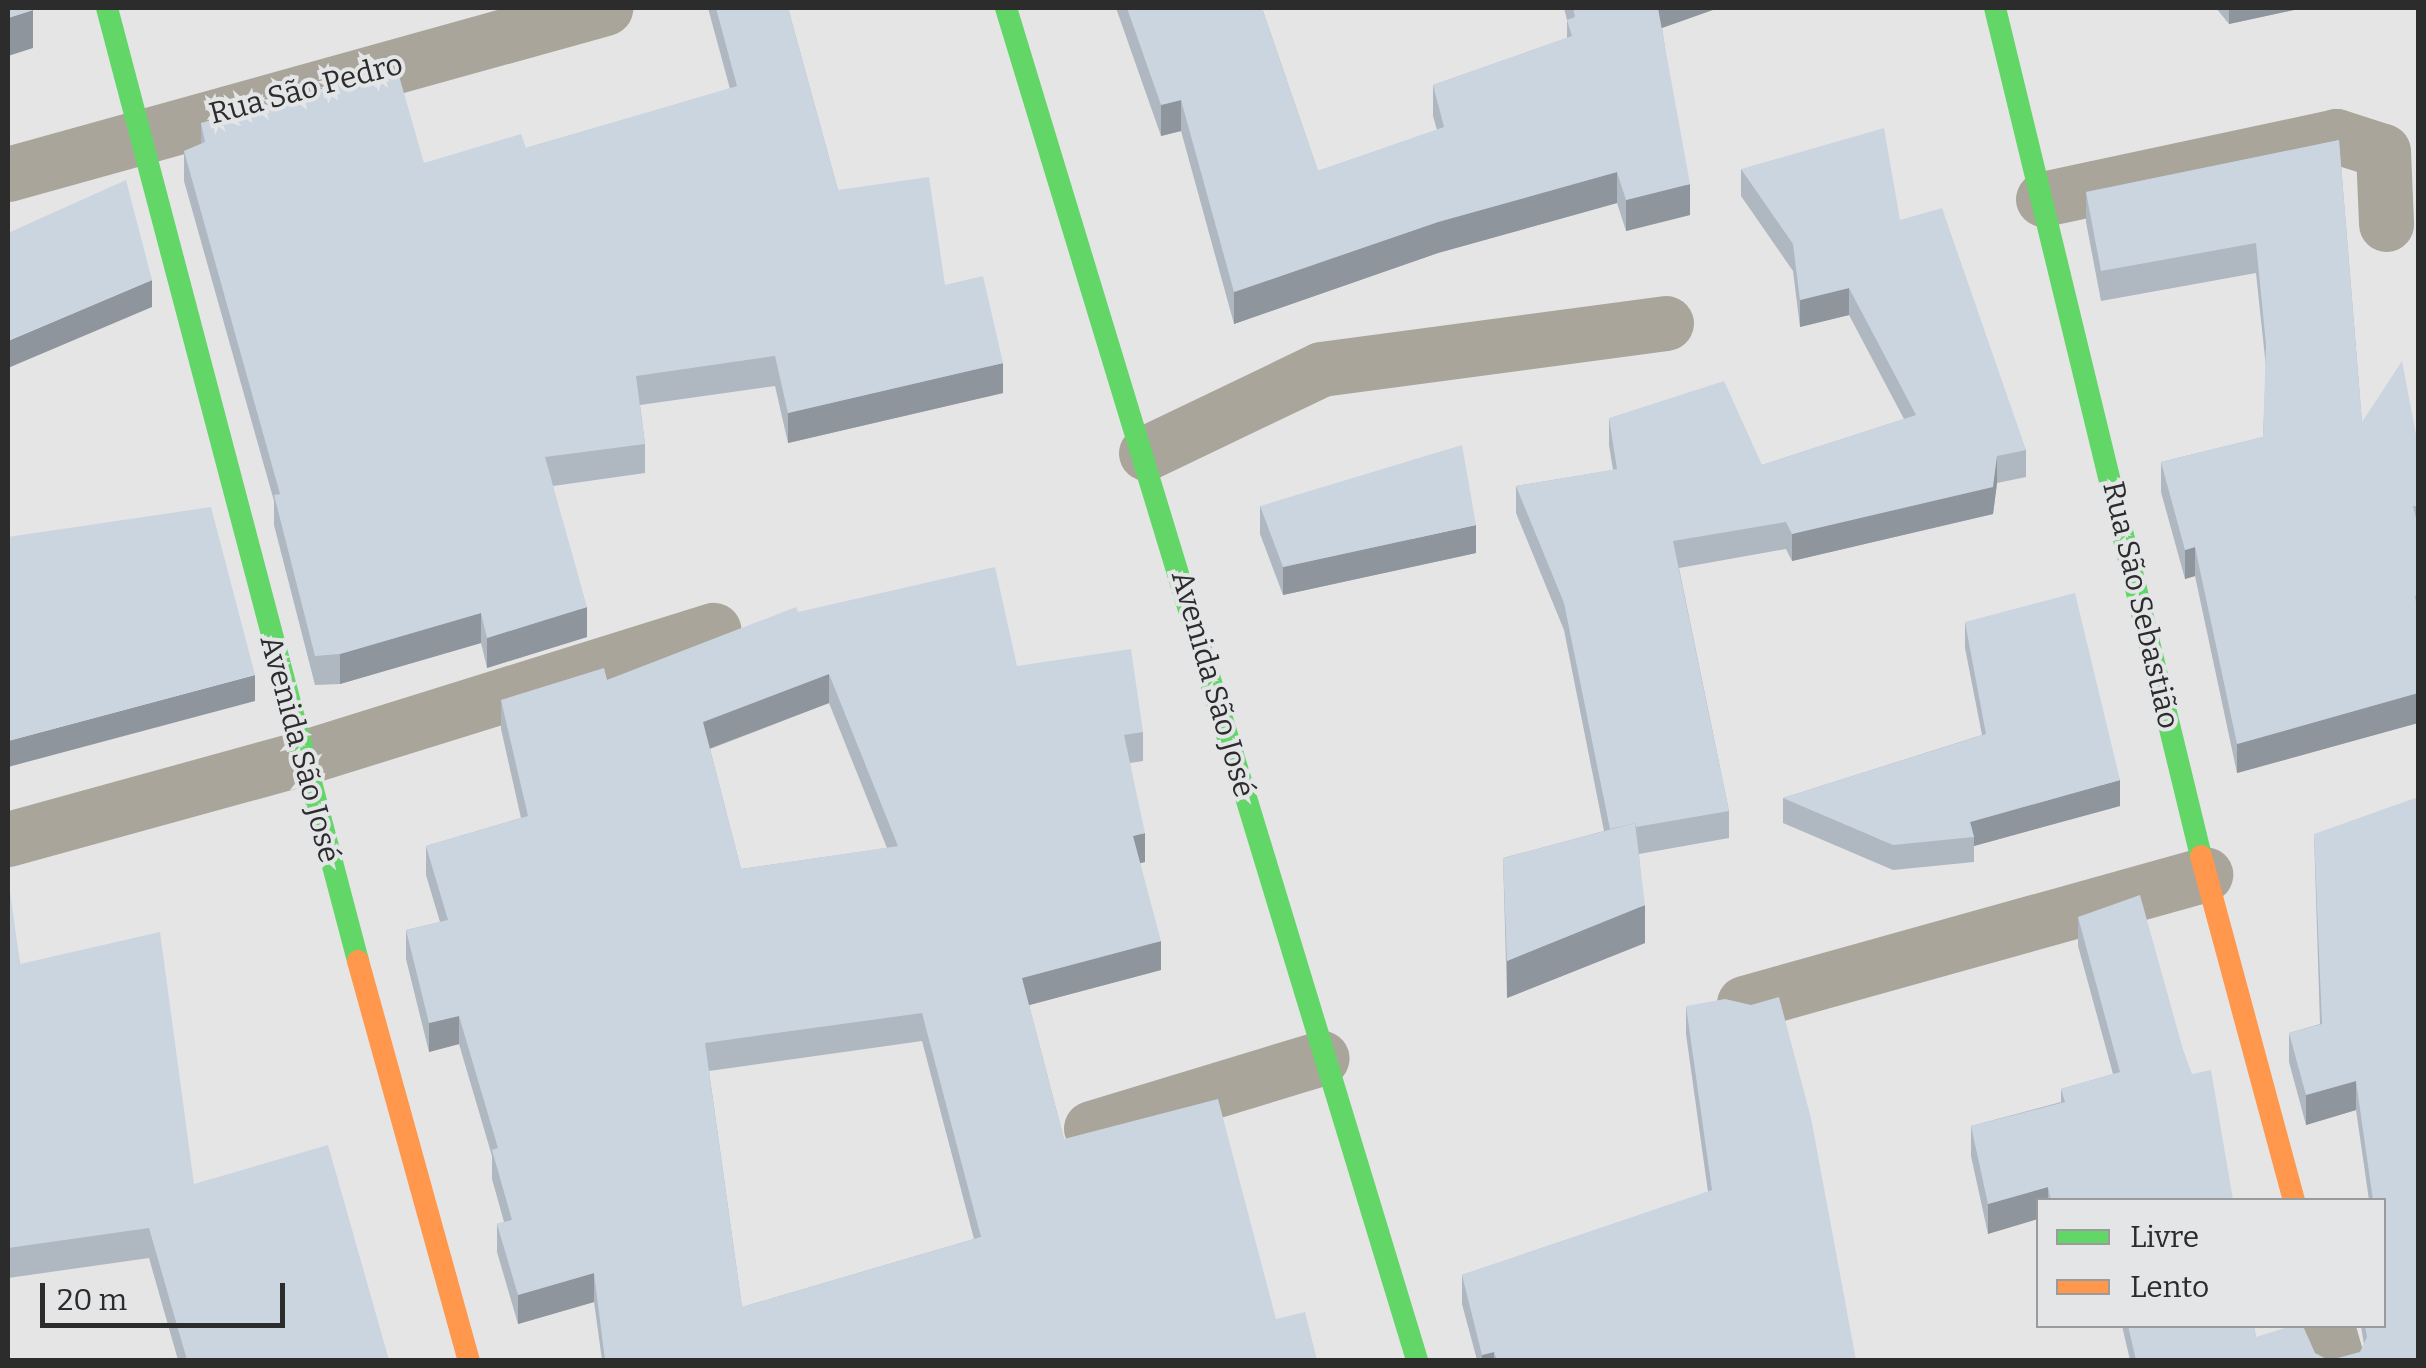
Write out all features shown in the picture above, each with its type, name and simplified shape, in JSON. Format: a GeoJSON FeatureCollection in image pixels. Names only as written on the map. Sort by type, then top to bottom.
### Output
{"type":"FeatureCollection","features":[{"type":"Feature","properties":{"kind":"street","name":"Avenida São José"},"geometry":{"type":"LineString","coordinates":[[106,8],[302,758],[469,1360]]}},
{"type":"Feature","properties":{"kind":"street","name":"Rua São Pedro"},"geometry":{"type":"LineString","coordinates":[[8,174],[605,8]]}},
{"type":"Feature","properties":{"kind":"street","name":"Avenida São José"},"geometry":{"type":"LineString","coordinates":[[1006,8],[1146,454],[1322,1058],[1418,1360]]}},
{"type":"Feature","properties":{"kind":"street","name":"Rua São Sebastião"},"geometry":{"type":"LineString","coordinates":[[1995,8],[2205,874],[2293,1198]]}},
{"type":"Feature","properties":{"kind":"street"},"geometry":{"type":"LineString","coordinates":[[2044,199],[2336,136],[2383,151],[2386,224]]}},
{"type":"Feature","properties":{"kind":"street"},"geometry":{"type":"LineString","coordinates":[[1146,454],[1321,369],[1666,323]]}},
{"type":"Feature","properties":{"kind":"street"},"geometry":{"type":"LineString","coordinates":[[8,838],[302,758],[714,630]]}},
{"type":"Feature","properties":{"kind":"street"},"geometry":{"type":"LineString","coordinates":[[1744,1003],[2205,874]]}},
{"type":"Feature","properties":{"kind":"street"},"geometry":{"type":"LineString","coordinates":[[1092,1128],[1322,1058]]}},
{"type":"Feature","properties":{"kind":"street"},"geometry":{"type":"LineString","coordinates":[[2328,1328],[2337,1360]]}},
{"type":"Feature","properties":{"kind":"building"},"geometry":{"type":"Polygon","coordinates":[[[8,8],[32,8],[33,10],[8,18],[8,8]]]}},
{"type":"Feature","properties":{"kind":"building"},"geometry":{"type":"Polygon","coordinates":[[[716,8],[788,8],[838,190],[929,177],[945,285],[983,276],[1003,363],[788,413],[775,356],[636,376],[645,444],[545,457],[587,607],[487,638],[481,613],[340,654],[315,656],[274,495],[280,494],[184,151],[205,142],[201,123],[397,69],[424,163],[521,134],[526,148],[737,86],[716,8]]]}},
{"type":"Feature","properties":{"kind":"building"},"geometry":{"type":"Polygon","coordinates":[[[1127,8],[1262,8],[1318,171],[1444,127],[1433,85],[1572,36],[1567,20],[1575,17],[1573,8],[1658,8],[1690,184],[1626,200],[1617,172],[1438,222],[1234,292],[1181,100],[1161,105],[1127,8]]]}},
{"type":"Feature","properties":{"kind":"building"},"geometry":{"type":"Polygon","coordinates":[[[1884,128],[1900,220],[1942,208],[2026,450],[1997,456],[1993,487],[1792,534],[1786,522],[1673,541],[1729,811],[1610,829],[1564,603],[1516,486],[1617,469],[1609,418],[1724,381],[1762,465],[1916,415],[1849,288],[1800,300],[1793,244],[1741,169],[1884,128]]]}},
{"type":"Feature","properties":{"kind":"building"},"geometry":{"type":"Polygon","coordinates":[[[2339,140],[2362,422],[2402,361],[2418,445],[2418,506],[2413,506],[2418,526],[2418,693],[2237,744],[2195,547],[2185,550],[2161,462],[2263,437],[2266,345],[2256,243],[2101,271],[2086,192],[2339,140]]]}},
{"type":"Feature","properties":{"kind":"building"},"geometry":{"type":"Polygon","coordinates":[[[126,180],[152,280],[8,341],[8,233],[126,180]]]}},
{"type":"Feature","properties":{"kind":"building"},"geometry":{"type":"Polygon","coordinates":[[[1462,445],[1476,525],[1283,567],[1260,506],[1462,445]]]}},
{"type":"Feature","properties":{"kind":"building"},"geometry":{"type":"Polygon","coordinates":[[[211,507],[255,675],[8,741],[8,537],[211,507]]]}},
{"type":"Feature","properties":{"kind":"building"},"geometry":{"type":"Polygon","coordinates":[[[995,567],[1017,666],[1131,649],[1143,732],[1124,735],[1145,833],[1133,836],[1161,941],[1022,978],[1064,1139],[1218,1099],[1276,1319],[1305,1312],[1317,1360],[605,1360],[594,1273],[518,1295],[497,1224],[512,1220],[492,1150],[498,1148],[459,1016],[429,1023],[406,930],[448,920],[426,846],[528,816],[501,700],[604,668],[607,680],[796,607],[798,612],[995,567]],[[829,674],[703,722],[741,869],[898,846],[829,674]],[[922,1013],[705,1043],[742,1307],[981,1237],[922,1013]]]}},
{"type":"Feature","properties":{"kind":"building"},"geometry":{"type":"Polygon","coordinates":[[[2075,593],[2120,780],[1970,822],[1974,837],[1893,845],[1783,798],[1986,734],[1965,622],[2075,593]]]}},
{"type":"Feature","properties":{"kind":"building"},"geometry":{"type":"Polygon","coordinates":[[[2418,797],[2418,1360],[2330,1360],[2360,1352],[2367,1337],[2365,1328],[2386,1328],[2386,1198],[2373,1198],[2356,1081],[2306,1095],[2289,1033],[2322,1024],[2314,834],[2418,797]]]}},
{"type":"Feature","properties":{"kind":"building"},"geometry":{"type":"Polygon","coordinates":[[[1635,823],[1645,905],[1507,961],[1503,858],[1635,823]]]}},
{"type":"Feature","properties":{"kind":"building"},"geometry":{"type":"Polygon","coordinates":[[[8,891],[20,964],[160,932],[194,1184],[328,1145],[389,1360],[187,1360],[149,1228],[8,1248],[8,891]]]}},
{"type":"Feature","properties":{"kind":"building"},"geometry":{"type":"Polygon","coordinates":[[[2140,895],[2192,1074],[2211,1070],[2233,1198],[2051,1198],[2048,1187],[1988,1204],[1971,1126],[2065,1102],[2061,1089],[2120,1072],[2078,917],[2140,895]]]}},
{"type":"Feature","properties":{"kind":"building"},"geometry":{"type":"Polygon","coordinates":[[[1779,997],[1811,1118],[1856,1360],[1497,1360],[1494,1352],[1482,1355],[1462,1275],[1712,1190],[1686,1006],[1725,999],[1751,1005],[1779,997]]]}},
{"type":"Feature","properties":{"kind":"building"},"geometry":{"type":"Polygon","coordinates":[[[2128,1328],[2254,1328],[2256,1337],[2285,1328],[2304,1328],[2315,1353],[2328,1360],[2136,1360],[2128,1328]]]}},
{"type":"Feature","properties":{"kind":"traffic: fast"},"geometry":{"type":"LineString","coordinates":[[107,8],[358,961]]}},
{"type":"Feature","properties":{"kind":"traffic: fast"},"geometry":{"type":"LineString","coordinates":[[1006,8],[1417,1360]]}},
{"type":"Feature","properties":{"kind":"traffic: fast"},"geometry":{"type":"LineString","coordinates":[[1995,8],[2201,856]]}},
{"type":"Feature","properties":{"kind":"traffic: slow"},"geometry":{"type":"LineString","coordinates":[[2201,856],[2293,1198]]}},
{"type":"Feature","properties":{"kind":"traffic: slow"},"geometry":{"type":"LineString","coordinates":[[358,961],[469,1360]]}}]}
